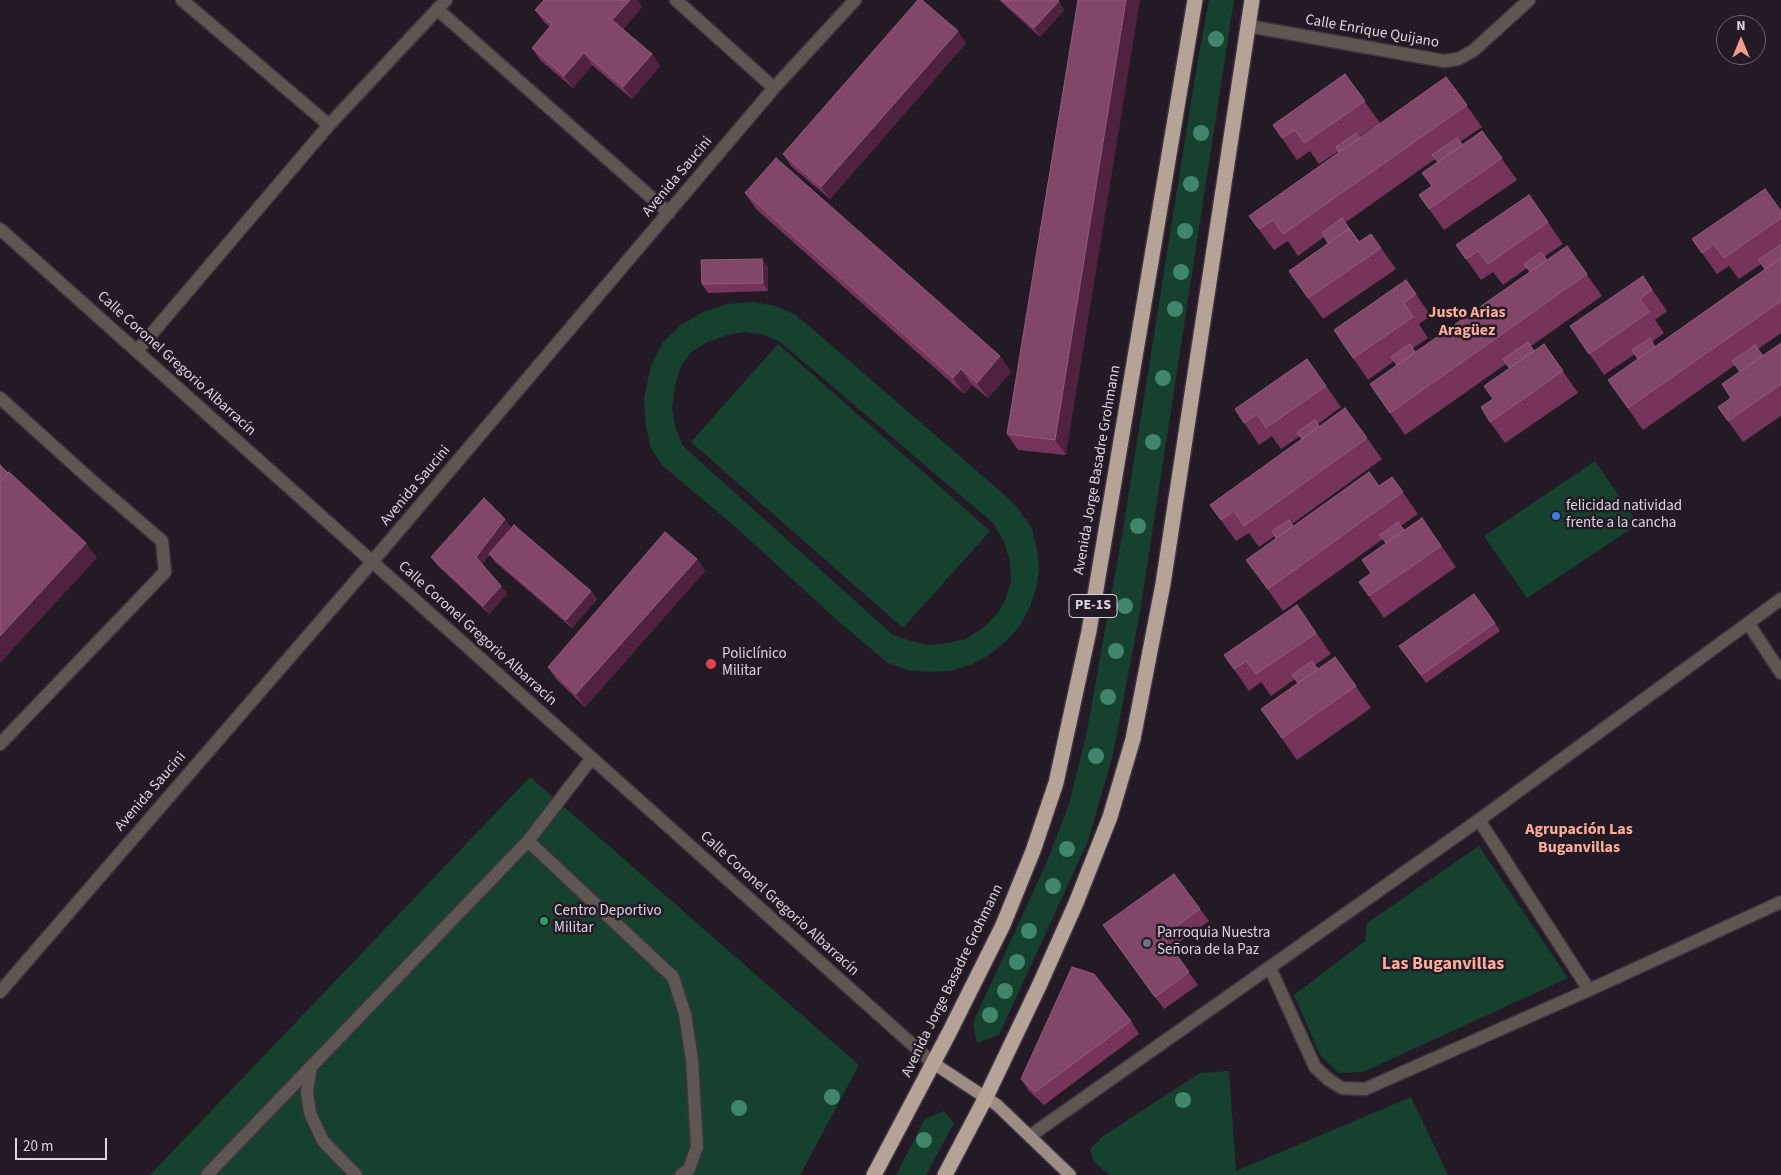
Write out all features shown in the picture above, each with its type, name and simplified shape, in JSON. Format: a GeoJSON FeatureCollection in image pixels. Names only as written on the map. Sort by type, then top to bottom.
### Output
{"type":"FeatureCollection","features":[{"type":"Feature","properties":{"kind":"highway","name":"Avenida Jorge Basadre Grohmann"},"geometry":{"type":"LineString","coordinates":[[874,1175],[1003,925],[1033,851],[1056,783],[1088,631],[1195,0]]}},
{"type":"Feature","properties":{"kind":"highway"},"geometry":{"type":"LineString","coordinates":[[945,1175],[986,1097],[1076,903],[1110,817],[1133,739],[1163,584],[1252,0]]}},
{"type":"Feature","properties":{"kind":"main road"},"geometry":{"type":"LineString","coordinates":[[933,1063],[997,1105],[1070,1175]]}},
{"type":"Feature","properties":{"kind":"street"},"geometry":{"type":"LineString","coordinates":[[182,0],[329,125]]}},
{"type":"Feature","properties":{"kind":"street"},"geometry":{"type":"LineString","coordinates":[[676,0],[774,88]]}},
{"type":"Feature","properties":{"kind":"street","name":"Avenida Saucini"},"geometry":{"type":"LineString","coordinates":[[0,992],[372,562],[774,88],[855,0]]}},
{"type":"Feature","properties":{"kind":"street","name":"Calle Enrique Quijano"},"geometry":{"type":"LineString","coordinates":[[1248,26],[1444,61],[1458,59],[1473,51],[1528,0]]}},
{"type":"Feature","properties":{"kind":"street"},"geometry":{"type":"LineString","coordinates":[[137,351],[329,125],[442,4],[669,213]]}},
{"type":"Feature","properties":{"kind":"street","name":"Calle Coronel Gregorio Albarracín"},"geometry":{"type":"LineString","coordinates":[[0,229],[933,1063]]}},
{"type":"Feature","properties":{"kind":"street"},"geometry":{"type":"LineString","coordinates":[[0,398],[162,541],[165,572],[0,744]]}},
{"type":"Feature","properties":{"kind":"street"},"geometry":{"type":"LineString","coordinates":[[1030,1136],[1479,820],[1781,599]]}},
{"type":"Feature","properties":{"kind":"street"},"geometry":{"type":"LineString","coordinates":[[1748,623],[1781,673]]}},
{"type":"Feature","properties":{"kind":"street"},"geometry":{"type":"LineString","coordinates":[[208,1175],[528,841],[592,758]]}},
{"type":"Feature","properties":{"kind":"street"},"geometry":{"type":"LineString","coordinates":[[1479,820],[1590,990]]}},
{"type":"Feature","properties":{"kind":"street"},"geometry":{"type":"LineString","coordinates":[[528,841],[673,977],[685,1014],[692,1060],[697,1147],[688,1169],[681,1175]]}},
{"type":"Feature","properties":{"kind":"street"},"geometry":{"type":"LineString","coordinates":[[1270,968],[1315,1068],[1342,1088],[1365,1089],[1590,990],[1781,902]]}},
{"type":"Feature","properties":{"kind":"street"},"geometry":{"type":"LineString","coordinates":[[311,1066],[307,1092],[310,1113],[324,1141],[356,1175]]}},
{"type":"Feature","properties":{"kind":"green space"},"geometry":{"type":"Polygon","coordinates":[[[1209,0],[1234,0],[1140,612],[1113,754],[1088,841],[999,1035],[977,1043],[973,1023],[1046,864],[1069,804],[1086,736],[1122,536],[1209,0]]]}},
{"type":"Feature","properties":{"kind":"green space"},"geometry":{"type":"Polygon","coordinates":[[[754,302],[776,306],[796,315],[1018,508],[1032,529],[1037,549],[1039,569],[1036,590],[1029,609],[1019,627],[989,655],[970,665],[950,671],[928,672],[908,670],[888,663],[838,621],[740,531],[661,464],[651,448],[646,427],[644,398],[651,366],[663,342],[681,325],[703,312],[727,304],[754,302]],[[745,332],[727,335],[706,343],[691,352],[681,366],[675,386],[672,408],[676,430],[683,446],[893,635],[928,645],[966,639],[984,627],[998,613],[1006,598],[1011,581],[1010,562],[1004,542],[993,523],[779,341],[764,335],[745,332]]]}},
{"type":"Feature","properties":{"kind":"green space"},"geometry":{"type":"Polygon","coordinates":[[[778,344],[990,531],[903,628],[691,442],[778,344]]]}},
{"type":"Feature","properties":{"kind":"green space"},"geometry":{"type":"Polygon","coordinates":[[[1595,461],[1638,524],[1527,598],[1484,536],[1595,461]]]}},
{"type":"Feature","properties":{"kind":"green space","name":"Centro Deportivo Militar"},"geometry":{"type":"Polygon","coordinates":[[[530,777],[859,1065],[800,1175],[150,1175],[530,777]]]}},
{"type":"Feature","properties":{"kind":"green space"},"geometry":{"type":"Polygon","coordinates":[[[1479,846],[1568,978],[1363,1072],[1339,1073],[1320,1055],[1294,995],[1365,941],[1367,923],[1479,846]]]}},
{"type":"Feature","properties":{"kind":"green space"},"geometry":{"type":"Polygon","coordinates":[[[1229,1071],[1236,1171],[1411,1097],[1448,1175],[1110,1175],[1094,1162],[1090,1149],[1103,1136],[1200,1073],[1229,1071]]]}},
{"type":"Feature","properties":{"kind":"green space"},"geometry":{"type":"Polygon","coordinates":[[[944,1111],[954,1123],[926,1175],[896,1175],[925,1119],[944,1111]]]}},
{"type":"Feature","properties":{"kind":"building"},"geometry":{"type":"Polygon","coordinates":[[[544,0],[630,0],[612,20],[652,54],[623,87],[584,53],[564,76],[532,48],[552,24],[535,10],[544,0]]]}},
{"type":"Feature","properties":{"kind":"building"},"geometry":{"type":"Polygon","coordinates":[[[918,0],[922,0],[958,31],[821,187],[783,154],[918,0]]]}},
{"type":"Feature","properties":{"kind":"building"},"geometry":{"type":"Polygon","coordinates":[[[1002,0],[1057,0],[1059,1],[1034,28],[1002,0]]]}},
{"type":"Feature","properties":{"kind":"building"},"geometry":{"type":"Polygon","coordinates":[[[1078,0],[1126,0],[1055,440],[1007,434],[1078,0]]]}},
{"type":"Feature","properties":{"kind":"building"},"geometry":{"type":"Polygon","coordinates":[[[1345,74],[1365,101],[1304,143],[1295,130],[1282,138],[1273,125],[1345,74]]]}},
{"type":"Feature","properties":{"kind":"building"},"geometry":{"type":"Polygon","coordinates":[[[1446,77],[1467,105],[1283,234],[1273,220],[1259,229],[1249,216],[1446,77]]]}},
{"type":"Feature","properties":{"kind":"building"},"geometry":{"type":"Polygon","coordinates":[[[1482,131],[1502,158],[1429,209],[1419,195],[1432,186],[1422,173],[1482,131]]]}},
{"type":"Feature","properties":{"kind":"building"},"geometry":{"type":"Polygon","coordinates":[[[1356,133],[1360,138],[1339,152],[1336,147],[1356,133]]]}},
{"type":"Feature","properties":{"kind":"building"},"geometry":{"type":"Polygon","coordinates":[[[1457,138],[1463,145],[1438,162],[1432,155],[1457,138]]]}},
{"type":"Feature","properties":{"kind":"building"},"geometry":{"type":"Polygon","coordinates":[[[776,158],[1000,356],[977,383],[961,369],[953,378],[745,193],[776,158]]]}},
{"type":"Feature","properties":{"kind":"building"},"geometry":{"type":"Polygon","coordinates":[[[1765,189],[1781,211],[1781,218],[1724,258],[1714,244],[1702,253],[1692,239],[1765,189]]]}},
{"type":"Feature","properties":{"kind":"building"},"geometry":{"type":"Polygon","coordinates":[[[1529,195],[1548,222],[1488,264],[1478,251],[1466,259],[1456,245],[1529,195]]]}},
{"type":"Feature","properties":{"kind":"building"},"geometry":{"type":"Polygon","coordinates":[[[1342,218],[1359,242],[1349,229],[1328,243],[1322,233],[1342,218]]]}},
{"type":"Feature","properties":{"kind":"building"},"geometry":{"type":"Polygon","coordinates":[[[1349,229],[1359,242],[1371,234],[1381,248],[1308,298],[1289,271],[1349,229]]]}},
{"type":"Feature","properties":{"kind":"building"},"geometry":{"type":"Polygon","coordinates":[[[1780,245],[1781,258],[1765,269],[1758,260],[1780,245]]]}},
{"type":"Feature","properties":{"kind":"building"},"geometry":{"type":"Polygon","coordinates":[[[1567,246],[1587,274],[1390,413],[1370,384],[1567,246]]]}},
{"type":"Feature","properties":{"kind":"building"},"geometry":{"type":"Polygon","coordinates":[[[1541,252],[1547,260],[1530,272],[1524,264],[1541,252]]]}},
{"type":"Feature","properties":{"kind":"building"},"geometry":{"type":"Polygon","coordinates":[[[1781,258],[1781,301],[1628,408],[1608,380],[1781,258]]]}},
{"type":"Feature","properties":{"kind":"building"},"geometry":{"type":"Polygon","coordinates":[[[762,259],[763,283],[702,284],[701,260],[762,259]]]}},
{"type":"Feature","properties":{"kind":"building"},"geometry":{"type":"Polygon","coordinates":[[[1643,276],[1652,290],[1640,299],[1649,312],[1589,354],[1570,326],[1643,276]]]}},
{"type":"Feature","properties":{"kind":"building"},"geometry":{"type":"Polygon","coordinates":[[[1406,280],[1416,294],[1404,303],[1413,317],[1353,358],[1334,330],[1406,280]]]}},
{"type":"Feature","properties":{"kind":"building"},"geometry":{"type":"Polygon","coordinates":[[[1650,338],[1655,347],[1638,359],[1632,350],[1650,338]]]}},
{"type":"Feature","properties":{"kind":"building"},"geometry":{"type":"Polygon","coordinates":[[[1528,342],[1534,351],[1509,368],[1503,359],[1528,342]]]}},
{"type":"Feature","properties":{"kind":"building"},"geometry":{"type":"Polygon","coordinates":[[[1781,343],[1781,384],[1728,421],[1718,407],[1731,398],[1722,384],[1781,343]]]}},
{"type":"Feature","properties":{"kind":"building"},"geometry":{"type":"Polygon","coordinates":[[[1410,344],[1415,352],[1397,365],[1391,357],[1410,344]]]}},
{"type":"Feature","properties":{"kind":"building"},"geometry":{"type":"Polygon","coordinates":[[[1544,344],[1563,371],[1490,422],[1481,407],[1493,399],[1484,386],[1544,344]]]}},
{"type":"Feature","properties":{"kind":"building"},"geometry":{"type":"Polygon","coordinates":[[[1755,345],[1763,356],[1740,372],[1732,361],[1755,345]]]}},
{"type":"Feature","properties":{"kind":"building"},"geometry":{"type":"Polygon","coordinates":[[[1307,359],[1326,386],[1266,428],[1257,414],[1244,423],[1235,409],[1307,359]]]}},
{"type":"Feature","properties":{"kind":"building"},"geometry":{"type":"Polygon","coordinates":[[[1345,408],[1367,438],[1244,526],[1234,511],[1221,520],[1210,505],[1345,408]]]}},
{"type":"Feature","properties":{"kind":"building"},"geometry":{"type":"Polygon","coordinates":[[[1315,420],[1319,426],[1302,439],[1297,432],[1315,420]]]}},
{"type":"Feature","properties":{"kind":"building"},"geometry":{"type":"Polygon","coordinates":[[[0,465],[8,473],[0,482],[0,465]]]}},
{"type":"Feature","properties":{"kind":"building"},"geometry":{"type":"Polygon","coordinates":[[[9,472],[86,543],[0,636],[0,482],[9,472]]]}},
{"type":"Feature","properties":{"kind":"building"},"geometry":{"type":"Polygon","coordinates":[[[1369,472],[1379,486],[1392,477],[1403,492],[1268,589],[1246,560],[1369,472]]]}},
{"type":"Feature","properties":{"kind":"building"},"geometry":{"type":"Polygon","coordinates":[[[484,498],[505,519],[476,557],[501,586],[483,606],[431,557],[484,498]]]}},
{"type":"Feature","properties":{"kind":"building"},"geometry":{"type":"Polygon","coordinates":[[[1422,518],[1441,546],[1369,596],[1359,582],[1371,573],[1362,560],[1422,518]]]}},
{"type":"Feature","properties":{"kind":"building"},"geometry":{"type":"Polygon","coordinates":[[[1289,520],[1293,526],[1276,538],[1272,531],[1289,520]]]}},
{"type":"Feature","properties":{"kind":"building"},"geometry":{"type":"Polygon","coordinates":[[[1398,522],[1404,530],[1386,543],[1380,535],[1398,522]]]}},
{"type":"Feature","properties":{"kind":"building"},"geometry":{"type":"Polygon","coordinates":[[[514,525],[591,591],[566,620],[489,554],[514,525]]]}},
{"type":"Feature","properties":{"kind":"building"},"geometry":{"type":"Polygon","coordinates":[[[665,532],[697,559],[576,694],[548,667],[665,532]]]}},
{"type":"Feature","properties":{"kind":"building"},"geometry":{"type":"Polygon","coordinates":[[[1474,594],[1495,623],[1421,675],[1399,646],[1474,594]]]}},
{"type":"Feature","properties":{"kind":"building"},"geometry":{"type":"Polygon","coordinates":[[[1297,605],[1316,633],[1256,674],[1246,661],[1234,669],[1224,655],[1297,605]]]}},
{"type":"Feature","properties":{"kind":"building"},"geometry":{"type":"Polygon","coordinates":[[[1335,657],[1356,686],[1282,738],[1261,709],[1335,657]]]}},
{"type":"Feature","properties":{"kind":"building"},"geometry":{"type":"Polygon","coordinates":[[[1312,661],[1318,669],[1298,683],[1292,675],[1312,661]]]}},
{"type":"Feature","properties":{"kind":"building","name":"Parroquia Nuestra Señora de la Paz"},"geometry":{"type":"Polygon","coordinates":[[[1174,874],[1200,909],[1163,936],[1189,972],[1155,997],[1103,925],[1174,874]]]}},
{"type":"Feature","properties":{"kind":"building"},"geometry":{"type":"Polygon","coordinates":[[[1072,967],[1094,974],[1131,1021],[1035,1092],[1021,1079],[1072,967]]]}},
{"type":"Feature","properties":{"kind":"place","name":"felicidad natividad frente a la cancha"},"geometry":{"type":"Point","coordinates":[1556,516]}},
{"type":"Feature","properties":{"kind":"place","name":"Policlínico Militar"},"geometry":{"type":"Point","coordinates":[711,664]}},
{"type":"Feature","properties":{"kind":"place","name":"Centro Deportivo Militar"},"geometry":{"type":"Point","coordinates":[544,921]}},
{"type":"Feature","properties":{"kind":"place","name":"Parroquia Nuestra Señora de la Paz"},"geometry":{"type":"Point","coordinates":[1147,943]}},
{"type":"Feature","properties":{"kind":"district","name":"Justo Arias Aragüez"},"geometry":{"type":"Point","coordinates":[1467,322]}},
{"type":"Feature","properties":{"kind":"district","name":"Agrupación Las Buganvillas"},"geometry":{"type":"Point","coordinates":[1579,839]}},
{"type":"Feature","properties":{"kind":"district","name":"Las Buganvillas"},"geometry":{"type":"Point","coordinates":[1443,965]}}]}
